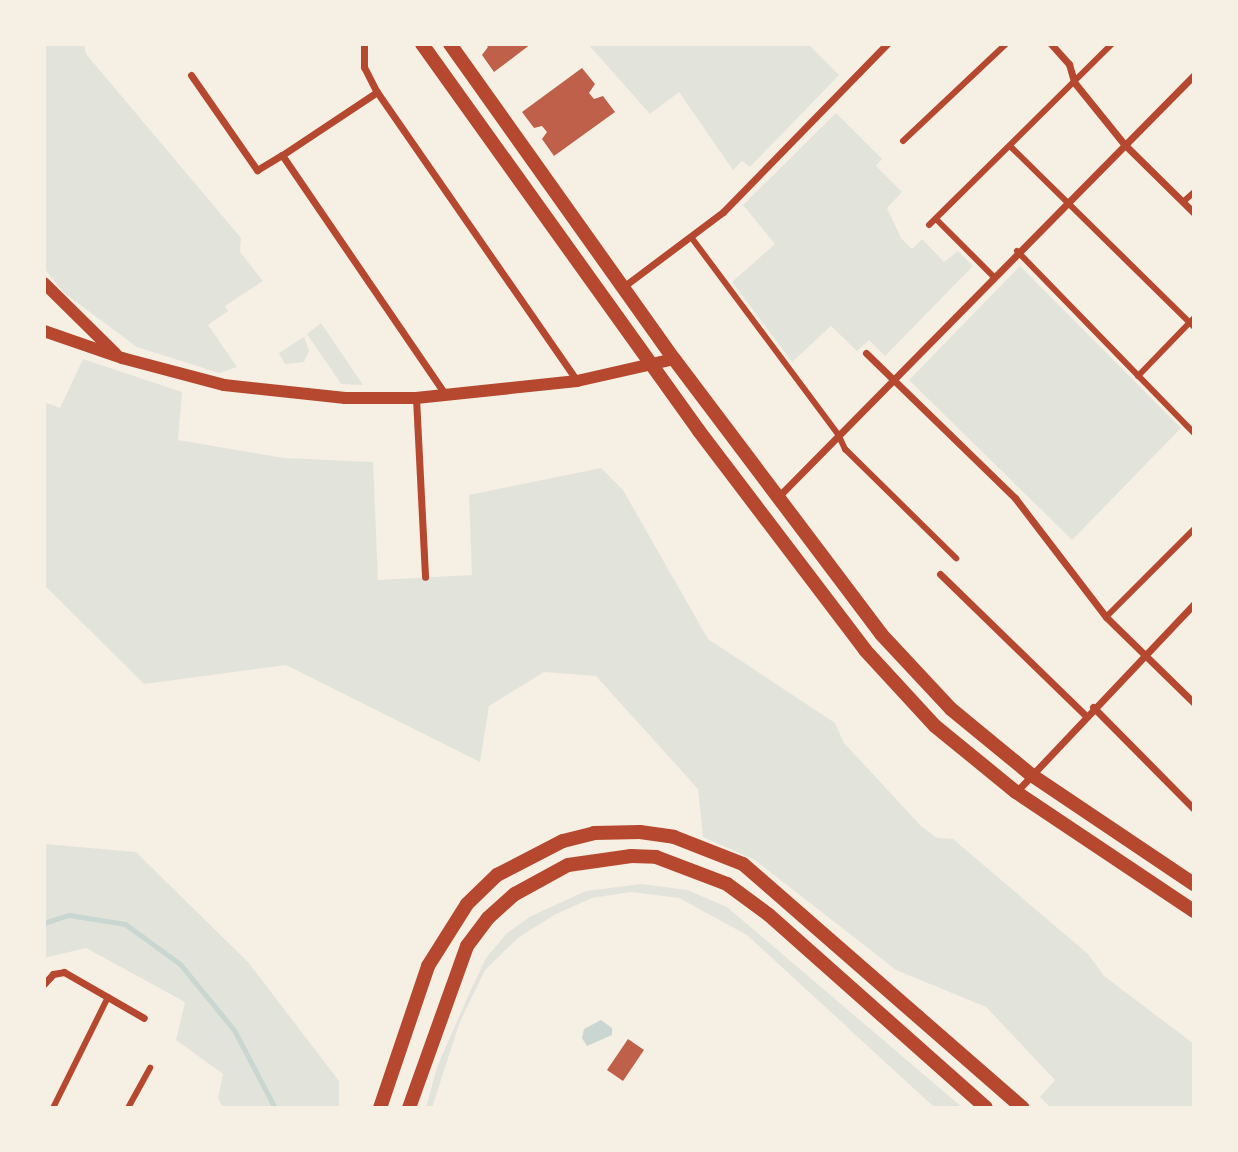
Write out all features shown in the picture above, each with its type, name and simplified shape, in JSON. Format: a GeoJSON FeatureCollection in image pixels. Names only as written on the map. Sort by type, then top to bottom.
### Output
{"type":"FeatureCollection","features":[{"type":"Feature","properties":{"kind":"main road"},"geometry":{"type":"LineString","coordinates":[[422,44],[650,365],[865,650],[935,726],[1016,792],[1194,911]]}},
{"type":"Feature","properties":{"kind":"main road"},"geometry":{"type":"LineString","coordinates":[[450,44],[674,359],[881,634],[951,709],[1030,774],[1194,883]]}},
{"type":"Feature","properties":{"kind":"main road"},"geometry":{"type":"LineString","coordinates":[[380,1108],[428,966],[467,904],[497,875],[563,841],[594,833],[640,832],[674,837],[743,864],[1023,1108]]}},
{"type":"Feature","properties":{"kind":"main road"},"geometry":{"type":"LineString","coordinates":[[409,1108],[467,946],[488,918],[515,894],[568,865],[631,856],[656,857],[727,884],[769,915],[986,1108]]}},
{"type":"Feature","properties":{"kind":"street"},"geometry":{"type":"LineString","coordinates":[[364,44],[364,67],[377,92],[577,381]]}},
{"type":"Feature","properties":{"kind":"street"},"geometry":{"type":"LineString","coordinates":[[622,287],[723,212],[887,44]]}},
{"type":"Feature","properties":{"kind":"street"},"geometry":{"type":"LineString","coordinates":[[903,141],[1006,44]]}},
{"type":"Feature","properties":{"kind":"street"},"geometry":{"type":"LineString","coordinates":[[1051,44],[1069,64],[1074,82],[1124,144],[1194,213]]}},
{"type":"Feature","properties":{"kind":"street"},"geometry":{"type":"LineString","coordinates":[[929,225],[1112,44]]}},
{"type":"Feature","properties":{"kind":"street"},"geometry":{"type":"LineString","coordinates":[[191,75],[257,170],[377,92]]}},
{"type":"Feature","properties":{"kind":"street"},"geometry":{"type":"LineString","coordinates":[[777,498],[1017,251],[1194,75]]}},
{"type":"Feature","properties":{"kind":"street"},"geometry":{"type":"LineString","coordinates":[[1010,146],[1193,322],[1138,376]]}},
{"type":"Feature","properties":{"kind":"street"},"geometry":{"type":"LineString","coordinates":[[282,155],[445,394]]}},
{"type":"Feature","properties":{"kind":"street"},"geometry":{"type":"LineString","coordinates":[[1183,202],[1194,192]]}},
{"type":"Feature","properties":{"kind":"street"},"geometry":{"type":"LineString","coordinates":[[936,219],[993,276]]}},
{"type":"Feature","properties":{"kind":"street"},"geometry":{"type":"LineString","coordinates":[[691,237],[838,434],[845,449],[956,558]]}},
{"type":"Feature","properties":{"kind":"street"},"geometry":{"type":"LineString","coordinates":[[1017,251],[1194,433]]}},
{"type":"Feature","properties":{"kind":"street"},"geometry":{"type":"LineString","coordinates":[[44,283],[122,358]]}},
{"type":"Feature","properties":{"kind":"street"},"geometry":{"type":"LineString","coordinates":[[44,331],[122,358],[224,384],[345,398],[416,398],[577,381],[674,359]]}},
{"type":"Feature","properties":{"kind":"street"},"geometry":{"type":"LineString","coordinates":[[866,353],[1016,498],[1106,617],[1194,703]]}},
{"type":"Feature","properties":{"kind":"street"},"geometry":{"type":"LineString","coordinates":[[416,398],[425,577]]}},
{"type":"Feature","properties":{"kind":"street"},"geometry":{"type":"LineString","coordinates":[[1106,617],[1194,529]]}},
{"type":"Feature","properties":{"kind":"street"},"geometry":{"type":"LineString","coordinates":[[940,574],[1085,715]]}},
{"type":"Feature","properties":{"kind":"street"},"geometry":{"type":"LineString","coordinates":[[1016,792],[1085,715],[1194,604]]}},
{"type":"Feature","properties":{"kind":"street"},"geometry":{"type":"LineString","coordinates":[[1093,707],[1194,809]]}},
{"type":"Feature","properties":{"kind":"street"},"geometry":{"type":"LineString","coordinates":[[44,984],[52,974],[64,972],[144,1018]]}},
{"type":"Feature","properties":{"kind":"street"},"geometry":{"type":"LineString","coordinates":[[53,1108],[107,997]]}},
{"type":"Feature","properties":{"kind":"street"},"geometry":{"type":"LineString","coordinates":[[128,1108],[150,1068]]}},
{"type":"Feature","properties":{"kind":"shaded area"},"geometry":{"type":"Polygon","coordinates":[[[44,44],[84,44],[86,54],[241,238],[240,252],[263,281],[225,306],[228,311],[208,325],[237,367],[219,373],[137,347],[64,293],[44,268],[44,44]]]}},
{"type":"Feature","properties":{"kind":"shaded area"},"geometry":{"type":"Polygon","coordinates":[[[588,44],[808,44],[839,75],[750,167],[742,161],[733,170],[679,92],[650,114],[588,44]]]}},
{"type":"Feature","properties":{"kind":"shaded area"},"geometry":{"type":"Polygon","coordinates":[[[836,113],[882,159],[876,166],[902,192],[887,208],[901,238],[912,249],[922,239],[944,262],[958,251],[973,266],[885,356],[869,340],[857,351],[831,326],[792,362],[732,282],[775,244],[743,205],[836,113]]]}},
{"type":"Feature","properties":{"kind":"shaded area"},"geometry":{"type":"Polygon","coordinates":[[[1020,266],[1181,428],[1072,540],[909,380],[1020,266]]]}},
{"type":"Feature","properties":{"kind":"shaded area"},"geometry":{"type":"Polygon","coordinates":[[[321,323],[363,385],[341,384],[307,334],[321,323]]]}},
{"type":"Feature","properties":{"kind":"shaded area"},"geometry":{"type":"Polygon","coordinates":[[[304,337],[309,351],[304,362],[285,364],[279,353],[304,337]]]}},
{"type":"Feature","properties":{"kind":"shaded area"},"geometry":{"type":"Polygon","coordinates":[[[83,359],[182,392],[178,440],[284,458],[373,462],[378,580],[472,575],[469,495],[601,468],[623,490],[708,639],[835,723],[844,743],[921,826],[937,838],[953,839],[1088,954],[1104,976],[1194,1044],[1194,1108],[1051,1108],[1040,1097],[1055,1080],[986,1007],[896,970],[755,860],[703,837],[698,789],[596,676],[544,672],[489,706],[480,762],[286,665],[144,684],[44,585],[44,402],[60,408],[83,359]]]}},
{"type":"Feature","properties":{"kind":"shaded area"},"geometry":{"type":"Polygon","coordinates":[[[44,844],[136,852],[248,962],[339,1081],[339,1108],[223,1108],[218,1098],[223,1074],[176,1040],[185,1002],[86,948],[44,958],[44,844]]]}},
{"type":"Feature","properties":{"kind":"shaded area"},"geometry":{"type":"Polygon","coordinates":[[[642,884],[687,890],[727,907],[963,1108],[935,1108],[747,935],[679,898],[631,892],[592,898],[556,914],[519,937],[485,970],[459,1024],[432,1108],[426,1108],[437,1067],[469,994],[486,958],[506,934],[531,916],[586,891],[642,884]]]}},
{"type":"Feature","properties":{"kind":"shaded area"},"geometry":{"type":"Polygon","coordinates":[[[601,1020],[612,1028],[612,1035],[587,1046],[582,1038],[584,1029],[601,1020]]]}},
{"type":"Feature","properties":{"kind":"building"},"geometry":{"type":"Polygon","coordinates":[[[485,44],[531,44],[494,72],[482,55],[488,47],[485,44]]]}},
{"type":"Feature","properties":{"kind":"building"},"geometry":{"type":"Polygon","coordinates":[[[582,68],[595,84],[589,93],[594,99],[603,96],[615,112],[554,156],[542,139],[547,132],[542,126],[534,128],[522,112],[582,68]]]}},
{"type":"Feature","properties":{"kind":"building"},"geometry":{"type":"Polygon","coordinates":[[[628,1039],[644,1050],[623,1081],[607,1070],[628,1039]]]}},
{"type":"Feature","properties":{"kind":"waterway"},"geometry":{"type":"LineString","coordinates":[[44,923],[69,915],[125,924],[180,964],[234,1030],[275,1108]]}}]}
